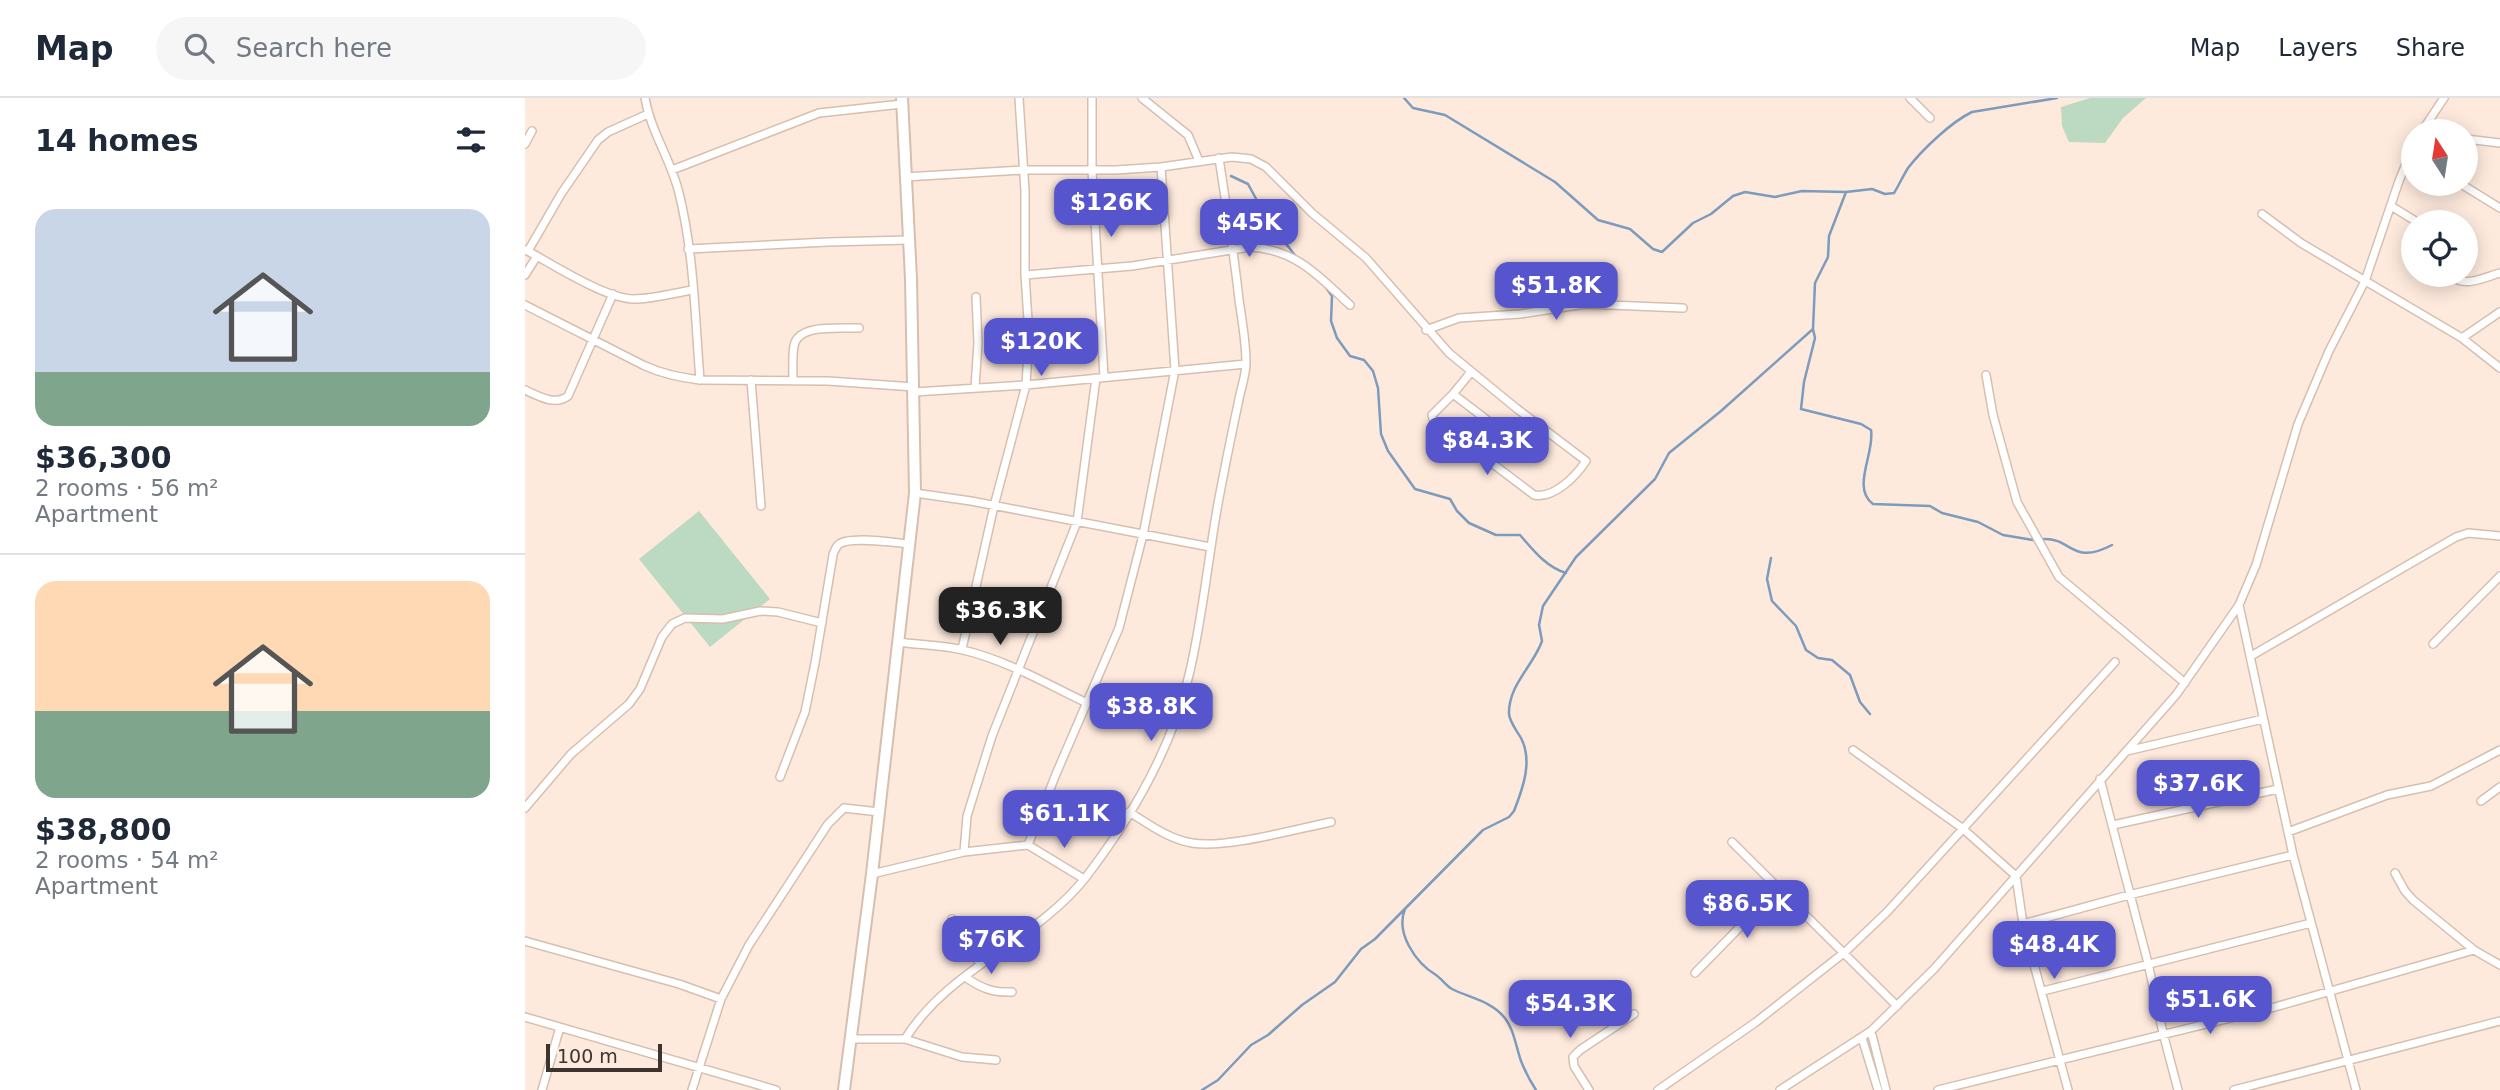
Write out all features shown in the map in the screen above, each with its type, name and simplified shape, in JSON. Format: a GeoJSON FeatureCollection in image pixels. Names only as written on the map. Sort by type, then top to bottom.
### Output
{"type":"FeatureCollection","features":[{"type":"Feature","properties":{"kind":"street"},"geometry":{"type":"LineString","coordinates":[[645,98],[648,114],[672,170],[684,214],[700,380]]}},
{"type":"Feature","properties":{"kind":"street"},"geometry":{"type":"LineString","coordinates":[[962,649],[994,506],[1026,385],[1029,335],[1019,98]]}},
{"type":"Feature","properties":{"kind":"street"},"geometry":{"type":"LineString","coordinates":[[964,852],[965,826],[970,805],[992,736],[1077,522],[1100,378],[1099,270],[1090,106],[1092,98]]}},
{"type":"Feature","properties":{"kind":"street"},"geometry":{"type":"LineString","coordinates":[[1142,98],[1188,135],[1199,161]]}},
{"type":"Feature","properties":{"kind":"street"},"geometry":{"type":"LineString","coordinates":[[1910,98],[1930,118]]}},
{"type":"Feature","properties":{"kind":"street"},"geometry":{"type":"LineString","coordinates":[[2430,119],[2444,98]]}},
{"type":"Feature","properties":{"kind":"street"},"geometry":{"type":"LineString","coordinates":[[672,170],[819,114],[902,101],[914,390],[915,493],[852,1039],[843,1090]]}},
{"type":"Feature","properties":{"kind":"street"},"geometry":{"type":"LineString","coordinates":[[648,114],[608,132],[598,140],[526,251],[613,294],[631,299],[692,290]]}},
{"type":"Feature","properties":{"kind":"street"},"geometry":{"type":"LineString","coordinates":[[525,144],[533,131]]}},
{"type":"Feature","properties":{"kind":"street"},"geometry":{"type":"LineString","coordinates":[[2478,141],[2500,144]]}},
{"type":"Feature","properties":{"kind":"street"},"geometry":{"type":"LineString","coordinates":[[905,177],[1024,170],[1161,167],[1242,157],[1266,167],[1312,213],[1366,258],[1426,330],[1449,353],[1586,461],[1569,481],[1544,496],[1530,493],[1432,420],[1432,415],[1471,372]]}},
{"type":"Feature","properties":{"kind":"street"},"geometry":{"type":"LineString","coordinates":[[905,1039],[931,1007],[965,976],[1040,921],[1084,879],[1129,812],[1160,757],[1180,709],[1189,676],[1210,547],[1246,364],[1219,158]]}},
{"type":"Feature","properties":{"kind":"street"},"geometry":{"type":"LineString","coordinates":[[1028,845],[1119,628],[1143,535],[1175,370],[1161,167]]}},
{"type":"Feature","properties":{"kind":"street"},"geometry":{"type":"LineString","coordinates":[[1780,1090],[1871,1031],[1979,919],[2185,683],[2239,605],[2256,565],[2298,424],[2329,351],[2365,281],[2401,180]]}},
{"type":"Feature","properties":{"kind":"street"},"geometry":{"type":"LineString","coordinates":[[2478,194],[2500,208]]}},
{"type":"Feature","properties":{"kind":"street"},"geometry":{"type":"LineString","coordinates":[[2391,206],[2401,212]]}},
{"type":"Feature","properties":{"kind":"street"},"geometry":{"type":"LineString","coordinates":[[2262,214],[2301,243],[2462,338],[2500,368]]}},
{"type":"Feature","properties":{"kind":"street"},"geometry":{"type":"LineString","coordinates":[[688,249],[909,240]]}},
{"type":"Feature","properties":{"kind":"street"},"geometry":{"type":"LineString","coordinates":[[1025,275],[1168,262],[1250,247],[1281,251],[1321,278],[1350,305]]}},
{"type":"Feature","properties":{"kind":"street"},"geometry":{"type":"LineString","coordinates":[[525,275],[537,256]]}},
{"type":"Feature","properties":{"kind":"street"},"geometry":{"type":"LineString","coordinates":[[2478,280],[2500,273]]}},
{"type":"Feature","properties":{"kind":"street"},"geometry":{"type":"LineString","coordinates":[[525,390],[554,401],[568,396],[613,294]]}},
{"type":"Feature","properties":{"kind":"street"},"geometry":{"type":"LineString","coordinates":[[975,387],[978,370],[976,297]]}},
{"type":"Feature","properties":{"kind":"street"},"geometry":{"type":"LineString","coordinates":[[1426,330],[1459,318],[1520,314],[1585,304],[1683,308]]}},
{"type":"Feature","properties":{"kind":"street"},"geometry":{"type":"LineString","coordinates":[[525,306],[661,373],[700,380],[793,380],[914,390],[1026,385],[1246,364]]}},
{"type":"Feature","properties":{"kind":"street"},"geometry":{"type":"LineString","coordinates":[[2462,338],[2500,313]]}},
{"type":"Feature","properties":{"kind":"street"},"geometry":{"type":"LineString","coordinates":[[793,380],[794,344],[799,335],[809,330],[859,328]]}},
{"type":"Feature","properties":{"kind":"street"},"geometry":{"type":"LineString","coordinates":[[1986,375],[1993,415],[2017,502],[2059,577],[2185,683]]}},
{"type":"Feature","properties":{"kind":"street"},"geometry":{"type":"LineString","coordinates":[[751,380],[761,506]]}},
{"type":"Feature","properties":{"kind":"street"},"geometry":{"type":"LineString","coordinates":[[1453,394],[1517,439]]}},
{"type":"Feature","properties":{"kind":"street"},"geometry":{"type":"LineString","coordinates":[[915,493],[1210,547]]}},
{"type":"Feature","properties":{"kind":"street"},"geometry":{"type":"LineString","coordinates":[[2251,656],[2456,537],[2468,533],[2500,536]]}},
{"type":"Feature","properties":{"kind":"street"},"geometry":{"type":"LineString","coordinates":[[780,777],[805,712],[837,545],[855,540],[910,544]]}},
{"type":"Feature","properties":{"kind":"street"},"geometry":{"type":"LineString","coordinates":[[2433,644],[2500,576]]}},
{"type":"Feature","properties":{"kind":"street"},"geometry":{"type":"LineString","coordinates":[[2239,605],[2293,855],[2357,1090]]}},
{"type":"Feature","properties":{"kind":"street"},"geometry":{"type":"LineString","coordinates":[[525,808],[571,754],[629,704],[640,689],[662,637],[672,624],[685,618],[723,619],[760,611],[778,612],[822,623]]}},
{"type":"Feature","properties":{"kind":"street"},"geometry":{"type":"LineString","coordinates":[[898,642],[962,649],[1018,670],[1087,703]]}},
{"type":"Feature","properties":{"kind":"street"},"geometry":{"type":"LineString","coordinates":[[1658,1090],[1756,1022],[1845,952],[1887,912],[2115,662]]}},
{"type":"Feature","properties":{"kind":"street"},"geometry":{"type":"LineString","coordinates":[[2127,751],[2263,719]]}},
{"type":"Feature","properties":{"kind":"street"},"geometry":{"type":"LineString","coordinates":[[1853,750],[1962,828],[2016,876],[2024,924],[2068,1090]]}},
{"type":"Feature","properties":{"kind":"street"},"geometry":{"type":"LineString","coordinates":[[2288,832],[2387,796],[2431,786],[2500,750]]}},
{"type":"Feature","properties":{"kind":"street"},"geometry":{"type":"LineString","coordinates":[[2100,779],[2178,1090]]}},
{"type":"Feature","properties":{"kind":"street"},"geometry":{"type":"LineString","coordinates":[[2481,801],[2500,787]]}},
{"type":"Feature","properties":{"kind":"street"},"geometry":{"type":"LineString","coordinates":[[2113,825],[2278,789]]}},
{"type":"Feature","properties":{"kind":"street"},"geometry":{"type":"LineString","coordinates":[[692,1090],[721,999],[749,945],[838,812],[851,808],[879,812]]}},
{"type":"Feature","properties":{"kind":"street"},"geometry":{"type":"LineString","coordinates":[[1129,812],[1169,836],[1194,844],[1223,843],[1331,822]]}},
{"type":"Feature","properties":{"kind":"street"},"geometry":{"type":"LineString","coordinates":[[1732,842],[1845,952],[1896,1006]]}},
{"type":"Feature","properties":{"kind":"street"},"geometry":{"type":"LineString","coordinates":[[871,874],[964,852],[1028,845],[1084,879]]}},
{"type":"Feature","properties":{"kind":"street"},"geometry":{"type":"LineString","coordinates":[[2024,924],[2293,855]]}},
{"type":"Feature","properties":{"kind":"street"},"geometry":{"type":"LineString","coordinates":[[2395,873],[2413,900],[2474,950],[2500,965]]}},
{"type":"Feature","properties":{"kind":"street"},"geometry":{"type":"LineString","coordinates":[[1695,973],[1779,887]]}},
{"type":"Feature","properties":{"kind":"street"},"geometry":{"type":"LineString","coordinates":[[952,919],[980,964]]}},
{"type":"Feature","properties":{"kind":"street"},"geometry":{"type":"LineString","coordinates":[[2043,991],[2311,923]]}},
{"type":"Feature","properties":{"kind":"street"},"geometry":{"type":"LineString","coordinates":[[525,941],[721,999]]}},
{"type":"Feature","properties":{"kind":"street"},"geometry":{"type":"LineString","coordinates":[[1938,1090],[2331,991],[2474,950]]}},
{"type":"Feature","properties":{"kind":"street"},"geometry":{"type":"LineString","coordinates":[[965,976],[982,988],[998,993],[1012,992]]}},
{"type":"Feature","properties":{"kind":"street"},"geometry":{"type":"LineString","coordinates":[[1589,1090],[1574,1066],[1573,1057],[1634,1014]]}},
{"type":"Feature","properties":{"kind":"street"},"geometry":{"type":"LineString","coordinates":[[525,1017],[776,1090]]}},
{"type":"Feature","properties":{"kind":"street"},"geometry":{"type":"LineString","coordinates":[[2234,1090],[2500,1021]]}},
{"type":"Feature","properties":{"kind":"street"},"geometry":{"type":"LineString","coordinates":[[543,1090],[560,1027]]}},
{"type":"Feature","properties":{"kind":"street"},"geometry":{"type":"LineString","coordinates":[[1871,1031],[1886,1090]]}},
{"type":"Feature","properties":{"kind":"street"},"geometry":{"type":"LineString","coordinates":[[1862,1038],[1878,1090]]}},
{"type":"Feature","properties":{"kind":"street"},"geometry":{"type":"LineString","coordinates":[[852,1039],[905,1039],[962,1057],[996,1060]]}},
{"type":"Feature","properties":{"kind":"green space"},"geometry":{"type":"Polygon","coordinates":[[[2090,98],[2146,98],[2123,118],[2105,143],[2069,142],[2062,126],[2061,107],[2090,98]]]}},
{"type":"Feature","properties":{"kind":"green space"},"geometry":{"type":"Polygon","coordinates":[[[699,511],[770,599],[710,647],[639,559],[699,511]]]}},
{"type":"Feature","properties":{"kind":"waterway"},"geometry":{"type":"LineString","coordinates":[[1404,98],[1413,108],[1445,115],[1555,182],[1598,220],[1630,229],[1653,249],[1662,252],[1693,223],[1711,214],[1733,196],[1745,192],[1775,197],[1802,191],[1846,192]]}},
{"type":"Feature","properties":{"kind":"waterway"},"geometry":{"type":"LineString","coordinates":[[2033,540],[2003,535],[1978,522],[1942,513],[1930,506],[1873,504],[1864,489],[1871,430],[1861,424],[1801,409],[1804,382],[1815,338],[1815,283],[1828,257],[1829,236],[1846,192],[1872,189],[1885,194],[1894,193],[1908,168],[1921,153],[1946,129],[1972,112],[2057,98]]}},
{"type":"Feature","properties":{"kind":"waterway"},"geometry":{"type":"LineString","coordinates":[[1231,176],[1248,184],[1267,219],[1297,258]]}},
{"type":"Feature","properties":{"kind":"waterway"},"geometry":{"type":"LineString","coordinates":[[1324,285],[1332,296],[1331,321],[1337,338],[1350,356],[1364,360],[1373,371],[1378,388],[1381,434],[1388,451],[1415,489],[1450,499],[1469,523],[1496,535],[1520,535],[1546,562],[1566,573]]}},
{"type":"Feature","properties":{"kind":"waterway"},"geometry":{"type":"LineString","coordinates":[[1202,1090],[1218,1080],[1251,1045],[1268,1035],[1302,1005],[1335,982],[1361,949],[1375,939],[1483,830],[1509,817],[1514,811],[1523,784],[1526,756],[1525,747],[1512,724],[1510,704],[1517,684],[1542,641],[1539,625],[1543,606],[1576,557],[1655,479],[1669,453],[1721,411],[1813,329]]}},
{"type":"Feature","properties":{"kind":"waterway"},"geometry":{"type":"LineString","coordinates":[[2044,539],[2061,542],[2073,550],[2088,553],[2112,545]]}},
{"type":"Feature","properties":{"kind":"waterway"},"geometry":{"type":"LineString","coordinates":[[1771,558],[1767,579],[1772,601],[1796,626],[1806,650],[1818,658],[1832,660],[1850,675],[1860,702],[1870,714]]}},
{"type":"Feature","properties":{"kind":"waterway"},"geometry":{"type":"LineString","coordinates":[[1405,909],[1403,928],[1409,947],[1421,963],[1450,988],[1487,1003],[1504,1017],[1536,1090]]}}]}
